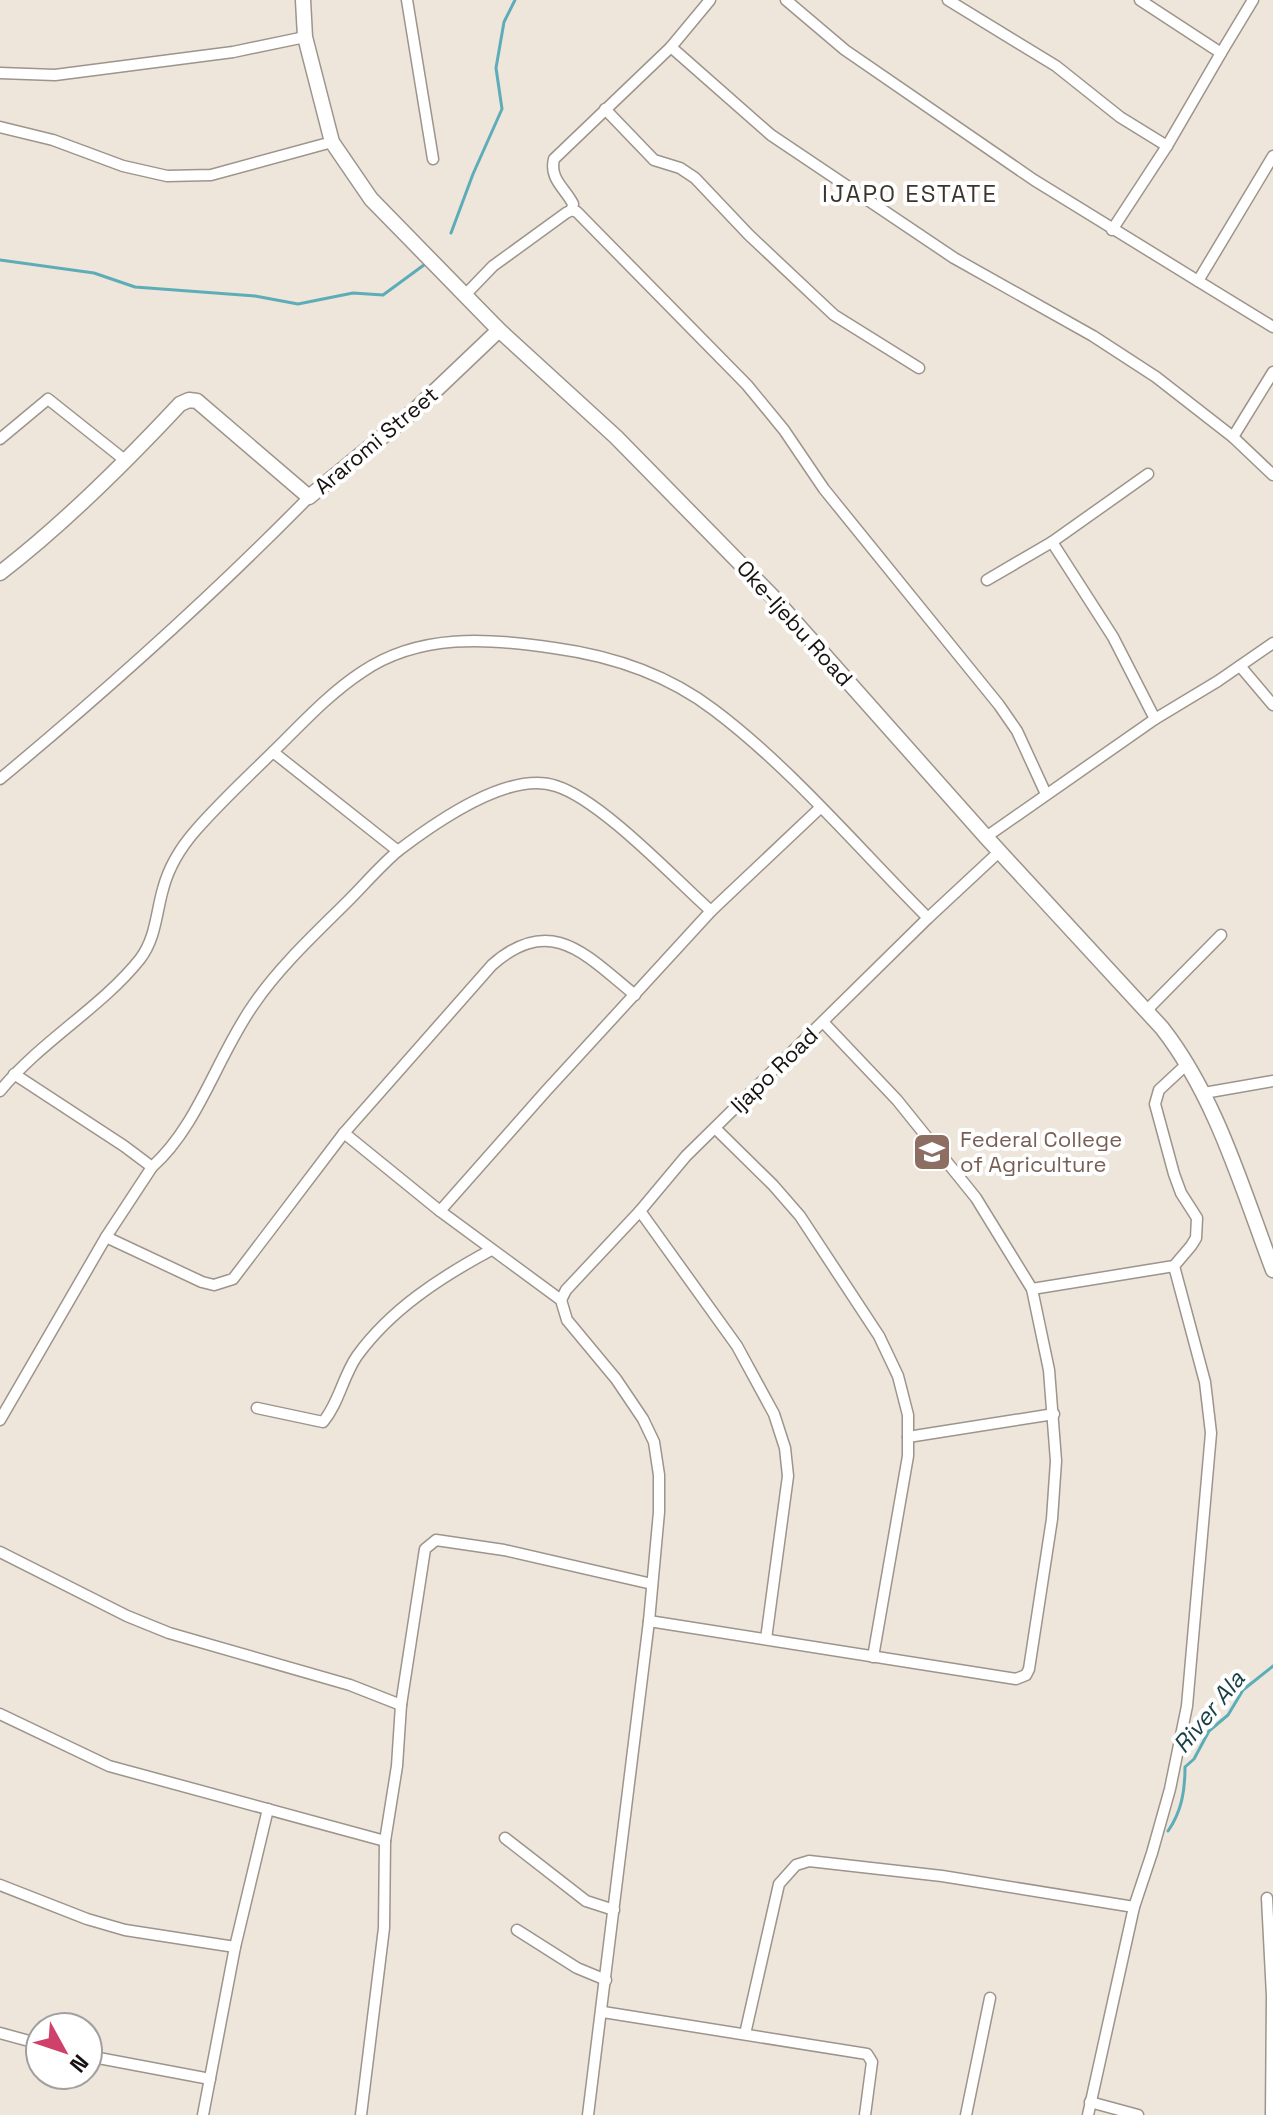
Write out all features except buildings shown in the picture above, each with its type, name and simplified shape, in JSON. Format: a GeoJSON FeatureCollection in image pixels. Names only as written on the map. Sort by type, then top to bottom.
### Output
{"type":"FeatureCollection","features":[{"type":"Feature","properties":{"kind":"main road","name":"Oke-Ijebu Road"},"geometry":{"type":"LineString","coordinates":[[303,0],[305,37],[332,142],[371,199],[499,330],[616,437],[772,596],[986,837],[1147,1010],[1188,1063],[1204,1093],[1272,1267]]}},
{"type":"Feature","properties":{"kind":"main road","name":"Araromi Street"},"geometry":{"type":"LineString","coordinates":[[0,573],[34,547],[126,461],[180,404],[197,401],[309,497],[416,409],[499,330]]}},
{"type":"Feature","properties":{"kind":"street"},"geometry":{"type":"LineString","coordinates":[[407,0],[433,159]]}},
{"type":"Feature","properties":{"kind":"street"},"geometry":{"type":"LineString","coordinates":[[466,294],[498,262],[572,210],[573,204],[556,181],[552,164],[554,159],[671,47],[710,0]]}},
{"type":"Feature","properties":{"kind":"street"},"geometry":{"type":"LineString","coordinates":[[786,0],[845,50],[1034,180],[1273,327]]}},
{"type":"Feature","properties":{"kind":"street"},"geometry":{"type":"LineString","coordinates":[[948,0],[1056,66],[1120,117],[1167,146]]}},
{"type":"Feature","properties":{"kind":"street"},"geometry":{"type":"LineString","coordinates":[[1140,0],[1221,53]]}},
{"type":"Feature","properties":{"kind":"street"},"geometry":{"type":"LineString","coordinates":[[1112,230],[1167,146],[1253,0]]}},
{"type":"Feature","properties":{"kind":"street"},"geometry":{"type":"LineString","coordinates":[[0,73],[55,75],[233,52],[305,37]]}},
{"type":"Feature","properties":{"kind":"street"},"geometry":{"type":"LineString","coordinates":[[671,47],[771,135],[954,258],[1156,377],[1272,471]]}},
{"type":"Feature","properties":{"kind":"street"},"geometry":{"type":"LineString","coordinates":[[605,109],[654,160],[680,168],[695,178],[749,235],[834,315],[919,368]]}},
{"type":"Feature","properties":{"kind":"street"},"geometry":{"type":"LineString","coordinates":[[0,127],[53,140],[123,166],[167,176],[211,175],[332,142]]}},
{"type":"Feature","properties":{"kind":"street"},"geometry":{"type":"LineString","coordinates":[[1198,281],[1273,156]]}},
{"type":"Feature","properties":{"kind":"street"},"geometry":{"type":"LineString","coordinates":[[572,210],[747,385],[784,430],[824,489],[999,705],[1017,731],[1046,794]]}},
{"type":"Feature","properties":{"kind":"street"},"geometry":{"type":"LineString","coordinates":[[1233,437],[1273,372]]}},
{"type":"Feature","properties":{"kind":"street"},"geometry":{"type":"LineString","coordinates":[[0,439],[48,399],[126,461]]}},
{"type":"Feature","properties":{"kind":"street"},"geometry":{"type":"LineString","coordinates":[[987,580],[1052,542],[1148,474]]}},
{"type":"Feature","properties":{"kind":"street"},"geometry":{"type":"LineString","coordinates":[[0,779],[123,674],[260,547],[309,497]]}},
{"type":"Feature","properties":{"kind":"street"},"geometry":{"type":"LineString","coordinates":[[1052,542],[1113,637],[1155,719]]}},
{"type":"Feature","properties":{"kind":"street"},"geometry":{"type":"LineString","coordinates":[[0,1091],[14,1074],[122,978],[141,957],[150,942],[170,866],[183,846],[237,787],[337,691],[363,671],[390,656],[441,642],[473,640],[520,643],[618,660],[683,690],[714,710],[762,751],[928,918]]}},
{"type":"Feature","properties":{"kind":"street"},"geometry":{"type":"LineString","coordinates":[[986,837],[1155,719],[1273,643]]}},
{"type":"Feature","properties":{"kind":"street"},"geometry":{"type":"LineString","coordinates":[[1240,666],[1273,705]]}},
{"type":"Feature","properties":{"kind":"street"},"geometry":{"type":"LineString","coordinates":[[273,752],[398,851]]}},
{"type":"Feature","properties":{"kind":"street"},"geometry":{"type":"LineString","coordinates":[[0,1420],[106,1237],[152,1167],[176,1141],[230,1041],[254,1004],[288,961],[398,851],[481,798],[532,782],[557,786],[605,816],[711,911]]}},
{"type":"Feature","properties":{"kind":"street"},"geometry":{"type":"LineString","coordinates":[[440,1211],[711,911],[820,808]]}},
{"type":"Feature","properties":{"kind":"street","name":"Ijapo Road"},"geometry":{"type":"LineString","coordinates":[[561,1300],[566,1290],[640,1211],[686,1156],[1000,851]]}},
{"type":"Feature","properties":{"kind":"street"},"geometry":{"type":"LineString","coordinates":[[1147,1010],[1221,935]]}},
{"type":"Feature","properties":{"kind":"street"},"geometry":{"type":"LineString","coordinates":[[106,1237],[202,1282],[214,1285],[233,1279],[344,1133],[485,973],[509,950],[532,940],[549,939],[568,945],[635,995]]}},
{"type":"Feature","properties":{"kind":"street"},"geometry":{"type":"LineString","coordinates":[[649,1621],[1016,1679],[1026,1675],[1029,1669],[1052,1519],[1056,1461],[1049,1370],[1032,1289],[976,1198],[897,1100],[823,1022]]}},
{"type":"Feature","properties":{"kind":"street"},"geometry":{"type":"LineString","coordinates":[[1032,1289],[1174,1266],[1196,1238],[1197,1218],[1181,1193],[1155,1104],[1159,1090],[1188,1063]]}},
{"type":"Feature","properties":{"kind":"street"},"geometry":{"type":"LineString","coordinates":[[14,1074],[152,1167]]}},
{"type":"Feature","properties":{"kind":"street"},"geometry":{"type":"LineString","coordinates":[[1204,1093],[1273,1081]]}},
{"type":"Feature","properties":{"kind":"street"},"geometry":{"type":"LineString","coordinates":[[715,1128],[800,1216],[879,1336],[898,1376],[908,1415],[908,1456],[873,1657]]}},
{"type":"Feature","properties":{"kind":"street"},"geometry":{"type":"LineString","coordinates":[[344,1133],[440,1211],[561,1300],[567,1320],[632,1401],[654,1442],[659,1475],[659,1512],[649,1621],[588,2115]]}},
{"type":"Feature","properties":{"kind":"street"},"geometry":{"type":"LineString","coordinates":[[640,1211],[737,1346],[774,1414],[785,1448],[788,1476],[766,1639]]}},
{"type":"Feature","properties":{"kind":"street"},"geometry":{"type":"LineString","coordinates":[[257,1408],[323,1422],[355,1359],[370,1341],[423,1292],[447,1274],[491,1250]]}},
{"type":"Feature","properties":{"kind":"street"},"geometry":{"type":"LineString","coordinates":[[1088,2115],[1134,1907],[1156,1840],[1184,1723],[1202,1553],[1211,1433],[1205,1382],[1174,1266]]}},
{"type":"Feature","properties":{"kind":"street"},"geometry":{"type":"LineString","coordinates":[[908,1437],[1054,1414]]}},
{"type":"Feature","properties":{"kind":"street"},"geometry":{"type":"LineString","coordinates":[[361,2115],[384,1928],[385,1841],[400,1743],[401,1705],[425,1549],[436,1540],[504,1550],[652,1584]]}},
{"type":"Feature","properties":{"kind":"street"},"geometry":{"type":"LineString","coordinates":[[0,1552],[127,1616],[169,1633],[350,1685],[401,1705]]}},
{"type":"Feature","properties":{"kind":"street"},"geometry":{"type":"LineString","coordinates":[[0,1714],[109,1766],[385,1841]]}},
{"type":"Feature","properties":{"kind":"street"},"geometry":{"type":"LineString","coordinates":[[203,2115],[235,1947],[268,1809]]}},
{"type":"Feature","properties":{"kind":"street"},"geometry":{"type":"LineString","coordinates":[[505,1838],[586,1901],[614,1910]]}},
{"type":"Feature","properties":{"kind":"street"},"geometry":{"type":"LineString","coordinates":[[745,2034],[779,1884],[796,1865],[809,1861],[942,1876],[1134,1907]]}},
{"type":"Feature","properties":{"kind":"street"},"geometry":{"type":"LineString","coordinates":[[0,1885],[125,1930],[235,1947]]}},
{"type":"Feature","properties":{"kind":"street"},"geometry":{"type":"LineString","coordinates":[[1267,1898],[1273,1996],[1271,2115]]}},
{"type":"Feature","properties":{"kind":"street"},"geometry":{"type":"LineString","coordinates":[[517,1930],[577,1968],[606,1980]]}},
{"type":"Feature","properties":{"kind":"street"},"geometry":{"type":"LineString","coordinates":[[966,2115],[990,1998]]}},
{"type":"Feature","properties":{"kind":"street"},"geometry":{"type":"LineString","coordinates":[[603,2012],[867,2054],[872,2062],[865,2115]]}},
{"type":"Feature","properties":{"kind":"street"},"geometry":{"type":"LineString","coordinates":[[0,2033],[24,2040]]}},
{"type":"Feature","properties":{"kind":"street"},"geometry":{"type":"LineString","coordinates":[[104,2059],[210,2079]]}},
{"type":"Feature","properties":{"kind":"street"},"geometry":{"type":"LineString","coordinates":[[1090,2102],[1138,2115]]}},
{"type":"Feature","properties":{"kind":"waterway"},"geometry":{"type":"LineString","coordinates":[[451,233],[502,109],[496,68],[504,22],[515,0]]}},
{"type":"Feature","properties":{"kind":"waterway"},"geometry":{"type":"LineString","coordinates":[[0,260],[94,273],[135,287],[255,296],[298,304],[353,293],[383,295],[428,262]]}},
{"type":"Feature","properties":{"kind":"waterway","name":"River Ala"},"geometry":{"type":"LineString","coordinates":[[1168,1831],[1182,1800],[1185,1767],[1194,1759],[1209,1731],[1228,1715],[1243,1690],[1273,1666]]}},
{"type":"Feature","properties":{"kind":"place","name":"Federal College of Agriculture"},"geometry":{"type":"Point","coordinates":[932,1152]}},
{"type":"Feature","properties":{"kind":"district","name":"IJAPO ESTATE"},"geometry":{"type":"Point","coordinates":[910,194]}}]}
